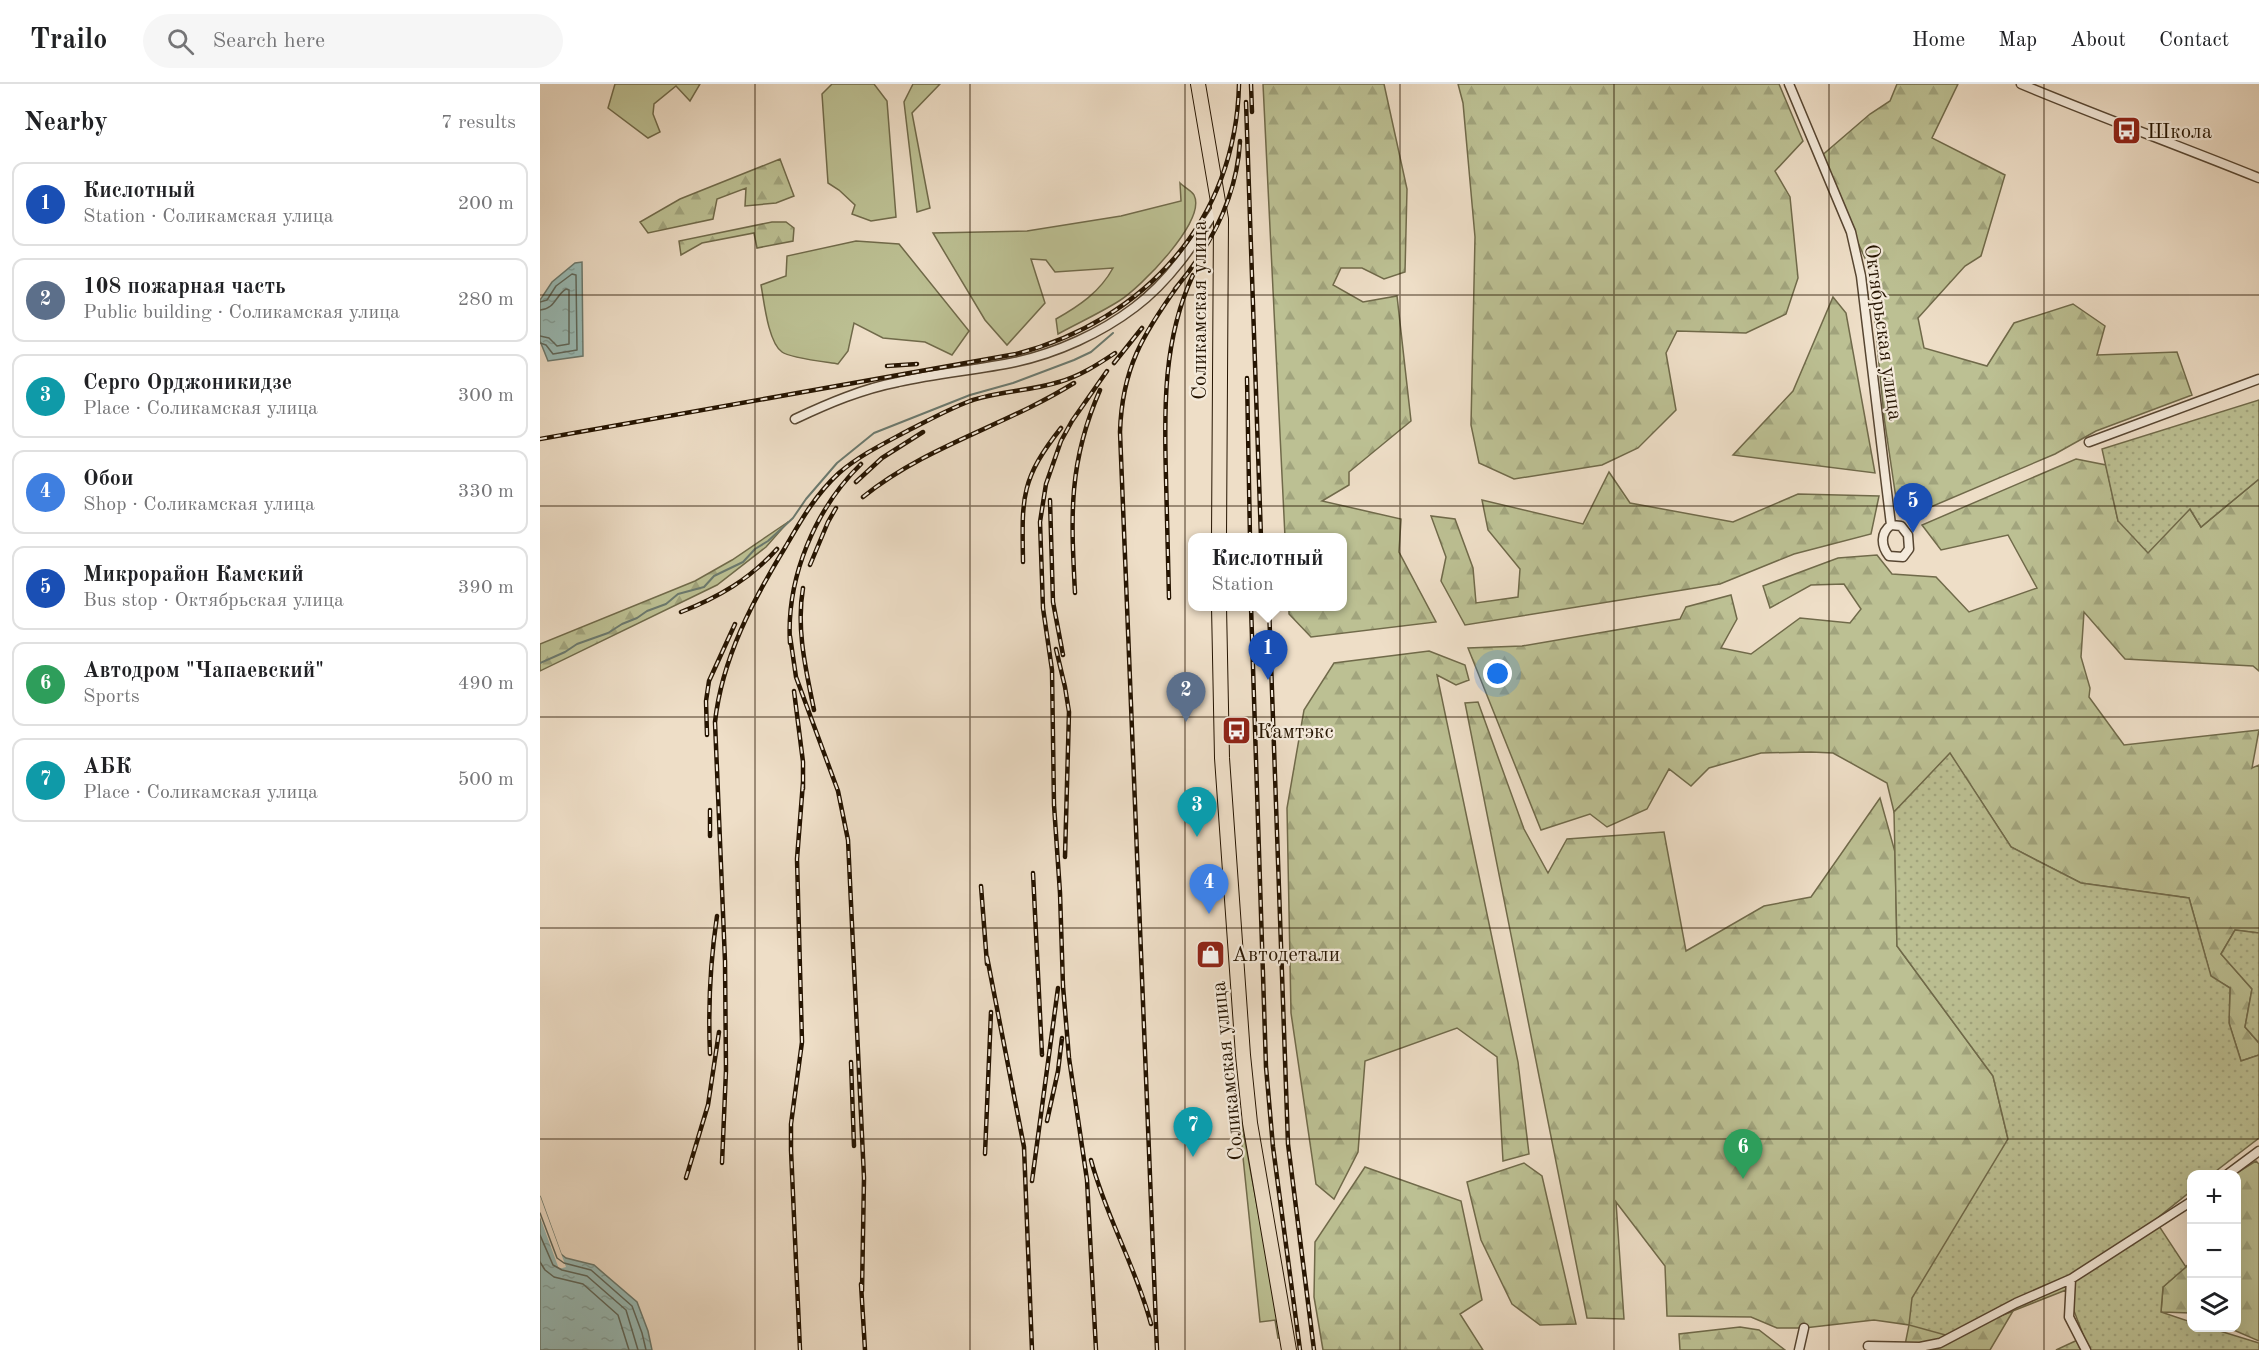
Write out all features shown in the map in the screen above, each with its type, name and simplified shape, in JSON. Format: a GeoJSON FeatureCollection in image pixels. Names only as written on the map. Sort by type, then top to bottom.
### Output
{"type":"FeatureCollection","features":[{"type":"Feature","properties":{"kind":"main road","name":"Соликамская улица"},"geometry":{"type":"LineString","coordinates":[[1198,84],[1220,204],[1222,235],[1218,533]]}},
{"type":"Feature","properties":{"kind":"main road","name":"Соликамская улица"},"geometry":{"type":"LineString","coordinates":[[1219,611],[1222,758],[1243,1055],[1250,1123],[1289,1350]]}},
{"type":"Feature","properties":{"kind":"street","name":"Октябрьская улица"},"geometry":{"type":"LineString","coordinates":[[1789,84],[1851,232],[1861,276],[1891,525]]}},
{"type":"Feature","properties":{"kind":"street"},"geometry":{"type":"LineString","coordinates":[[2021,84],[2101,118],[2137,129],[2259,178]]}},
{"type":"Feature","properties":{"kind":"street"},"geometry":{"type":"LineString","coordinates":[[795,419],[830,402],[861,391],[900,381],[1018,362],[1092,334],[1135,307],[1160,285],[1188,251],[1220,204]]}},
{"type":"Feature","properties":{"kind":"street"},"geometry":{"type":"LineString","coordinates":[[2089,442],[2259,379]]}},
{"type":"Feature","properties":{"kind":"street"},"geometry":{"type":"LineString","coordinates":[[2233,1170],[2259,1151]]}},
{"type":"Feature","properties":{"kind":"street"},"geometry":{"type":"LineString","coordinates":[[1868,1346],[1920,1347],[1940,1343],[2016,1303],[2071,1279],[2187,1204]]}},
{"type":"Feature","properties":{"kind":"street"},"geometry":{"type":"LineString","coordinates":[[2071,1279],[2069,1317],[2086,1350]]}},
{"type":"Feature","properties":{"kind":"street"},"geometry":{"type":"LineString","coordinates":[[1800,1350],[1804,1328]]}},
{"type":"Feature","properties":{"kind":"green space"},"geometry":{"type":"Polygon","coordinates":[[[615,84],[700,84],[690,101],[676,86],[654,104],[653,114],[660,132],[648,138],[608,108],[615,84]]]}},
{"type":"Feature","properties":{"kind":"green space"},"geometry":{"type":"Polygon","coordinates":[[[832,84],[874,84],[887,101],[896,217],[871,221],[852,214],[855,205],[828,183],[822,94],[832,84]]]}},
{"type":"Feature","properties":{"kind":"green space"},"geometry":{"type":"Polygon","coordinates":[[[913,84],[940,84],[912,113],[930,208],[917,212],[904,102],[913,84]]]}},
{"type":"Feature","properties":{"kind":"green space"},"geometry":{"type":"Polygon","coordinates":[[[1263,84],[1384,84],[1407,189],[1405,272],[1384,279],[1362,268],[1341,268],[1333,285],[1363,302],[1397,296],[1411,421],[1349,472],[1349,485],[1322,501],[1401,519],[1399,552],[1436,622],[1311,637],[1289,614],[1289,611],[1347,611],[1347,533],[1285,533],[1263,84]]]}},
{"type":"Feature","properties":{"kind":"green space"},"geometry":{"type":"Polygon","coordinates":[[[1458,84],[1779,84],[1803,141],[1775,171],[1790,197],[1798,278],[1786,314],[1746,333],[1677,331],[1666,353],[1676,410],[1638,448],[1602,465],[1514,479],[1479,463],[1471,425],[1475,237],[1463,103],[1458,84]]]}},
{"type":"Feature","properties":{"kind":"green space"},"geometry":{"type":"Polygon","coordinates":[[[1897,84],[1958,84],[1932,138],[2005,175],[1981,256],[1965,266],[1918,318],[1924,348],[1987,366],[2014,323],[2073,304],[2105,326],[2097,355],[2177,352],[2192,395],[2096,431],[2055,454],[1926,509],[1898,512],[1884,417],[1870,269],[1819,158],[1870,114],[1890,101],[1897,84]]]}},
{"type":"Feature","properties":{"kind":"green space"},"geometry":{"type":"Polygon","coordinates":[[[780,159],[794,196],[776,203],[745,206],[746,188],[717,199],[713,219],[648,233],[640,222],[680,199],[780,159]]]}},
{"type":"Feature","properties":{"kind":"green space"},"geometry":{"type":"Polygon","coordinates":[[[1180,183],[1194,195],[1195,206],[1191,221],[1182,237],[1155,269],[1129,294],[1058,334],[1056,319],[1088,298],[1108,277],[1113,268],[1055,272],[1046,260],[1031,259],[1045,303],[1007,345],[985,320],[933,233],[1027,231],[1121,216],[1181,201],[1180,183]]]}},
{"type":"Feature","properties":{"kind":"green space"},"geometry":{"type":"Polygon","coordinates":[[[772,222],[786,222],[794,228],[793,241],[757,248],[754,233],[702,243],[681,255],[679,241],[772,222]]]}},
{"type":"Feature","properties":{"kind":"green space"},"geometry":{"type":"Polygon","coordinates":[[[856,241],[899,244],[969,331],[952,355],[925,342],[883,338],[854,323],[848,351],[838,364],[792,356],[777,347],[767,321],[761,285],[786,276],[787,256],[856,241]]]}},
{"type":"Feature","properties":{"kind":"green space"},"geometry":{"type":"Polygon","coordinates":[[[1833,297],[1846,313],[1875,473],[1733,455],[1793,391],[1833,297]]]}},
{"type":"Feature","properties":{"kind":"green space"},"geometry":{"type":"Polygon","coordinates":[[[2259,400],[2259,479],[2201,527],[2190,509],[2148,553],[2118,521],[2102,449],[2259,400]]]}},
{"type":"Feature","properties":{"kind":"green space"},"geometry":{"type":"Polygon","coordinates":[[[2076,459],[2106,465],[2118,521],[2190,509],[2201,527],[2259,479],[2259,671],[2253,666],[2125,659],[2084,612],[2081,657],[2090,688],[2089,697],[2124,745],[2259,730],[2252,768],[2259,765],[2259,933],[2235,930],[2221,954],[2252,989],[2245,1027],[2259,1043],[2259,1055],[2241,1061],[2229,1023],[2230,988],[2211,977],[2189,898],[2081,883],[2011,847],[1950,754],[1894,812],[1887,783],[1833,753],[1761,753],[1709,768],[1691,786],[1669,769],[1647,809],[1607,827],[1590,814],[1541,830],[1468,648],[1522,646],[1680,619],[1686,607],[1731,595],[1737,619],[1721,648],[1751,654],[1800,618],[1850,623],[1861,609],[1844,584],[1811,585],[1770,608],[1763,586],[1838,558],[1877,555],[1892,574],[1936,577],[1969,612],[2037,588],[2008,535],[1941,550],[1922,525],[2076,459]]]}},
{"type":"Feature","properties":{"kind":"green space"},"geometry":{"type":"Polygon","coordinates":[[[1609,472],[1630,503],[1733,522],[1798,494],[1879,496],[1871,534],[1794,554],[1720,584],[1465,625],[1441,581],[1446,557],[1431,516],[1455,519],[1473,568],[1476,603],[1518,597],[1520,569],[1488,530],[1482,500],[1583,524],[1609,472]]]}},
{"type":"Feature","properties":{"kind":"green space"},"geometry":{"type":"Polygon","coordinates":[[[788,522],[766,547],[717,585],[540,671],[540,644],[695,581],[732,560],[788,522]]]}},
{"type":"Feature","properties":{"kind":"green space"},"geometry":{"type":"Polygon","coordinates":[[[1429,651],[1465,665],[1469,680],[1456,685],[1437,675],[1518,1062],[1529,1154],[1503,1161],[1497,1057],[1457,1028],[1365,1061],[1358,1152],[1334,1199],[1316,1184],[1291,1013],[1287,808],[1304,710],[1334,663],[1429,651]]]}},
{"type":"Feature","properties":{"kind":"green space"},"geometry":{"type":"Polygon","coordinates":[[[1478,702],[1524,829],[1548,873],[1567,839],[1664,832],[1686,951],[1764,906],[1811,897],[1880,798],[1895,852],[1897,946],[1993,1076],[2008,1139],[1949,1336],[2013,1311],[1990,1350],[1904,1350],[1909,1325],[1874,1320],[1804,1328],[1777,1328],[1751,1317],[1667,1316],[1665,1266],[1616,1202],[1624,1319],[1587,1318],[1465,703],[1478,702]]]}},
{"type":"Feature","properties":{"kind":"green space"},"geometry":{"type":"Polygon","coordinates":[[[1950,753],[2011,847],[2081,883],[2189,898],[2211,976],[2230,988],[2229,1023],[2241,1061],[2259,1055],[2259,1138],[2217,1170],[2187,1170],[2187,1194],[2155,1220],[2186,1267],[2163,1287],[2161,1312],[2187,1321],[2187,1332],[2223,1332],[2259,1343],[2259,1350],[2056,1350],[2084,1337],[2066,1290],[1949,1336],[1909,1325],[1912,1298],[2008,1139],[1993,1076],[1897,946],[1894,812],[1950,753]]]}},
{"type":"Feature","properties":{"kind":"green space"},"geometry":{"type":"Polygon","coordinates":[[[2235,930],[2259,933],[2259,1043],[2245,1027],[2252,989],[2221,954],[2235,930]]]}},
{"type":"Feature","properties":{"kind":"green space"},"geometry":{"type":"Polygon","coordinates":[[[1237,1099],[1282,1338],[1278,1338],[1275,1320],[1260,1322],[1237,1099]]]}},
{"type":"Feature","properties":{"kind":"green space"},"geometry":{"type":"Polygon","coordinates":[[[2256,1161],[2259,1164],[2259,1341],[2238,1332],[2241,1332],[2241,1170],[2256,1161]]]}},
{"type":"Feature","properties":{"kind":"green space"},"geometry":{"type":"Polygon","coordinates":[[[1524,1163],[1542,1176],[1576,1324],[1540,1325],[1512,1304],[1481,1240],[1467,1182],[1524,1163]]]}},
{"type":"Feature","properties":{"kind":"green space"},"geometry":{"type":"Polygon","coordinates":[[[1365,1167],[1461,1201],[1482,1300],[1460,1314],[1483,1350],[1323,1350],[1314,1297],[1315,1242],[1365,1167]]]}},
{"type":"Feature","properties":{"kind":"green space"},"geometry":{"type":"Polygon","coordinates":[[[2187,1266],[2187,1313],[2161,1312],[2163,1287],[2187,1266]]]}},
{"type":"Feature","properties":{"kind":"green space"},"geometry":{"type":"Polygon","coordinates":[[[1740,1327],[1759,1330],[1785,1350],[1680,1350],[1679,1334],[1740,1327]]]}},
{"type":"Feature","properties":{"kind":"water"},"geometry":{"type":"Polygon","coordinates":[[[582,262],[583,356],[548,361],[540,341],[540,300],[552,282],[575,263],[582,262]]]}},
{"type":"Feature","properties":{"kind":"water"},"geometry":{"type":"Polygon","coordinates":[[[540,1196],[561,1254],[566,1258],[594,1265],[637,1302],[648,1331],[652,1350],[540,1350],[540,1196]]]}},
{"type":"Feature","properties":{"kind":"pier"},"geometry":{"type":"Polygon","coordinates":[[[540,1196],[566,1267],[559,1269],[540,1217],[540,1196]]]}},
{"type":"Feature","properties":{"kind":"waterway"},"geometry":{"type":"LineString","coordinates":[[540,663],[577,644],[608,633],[647,611],[666,604],[678,594],[704,587],[714,576],[743,562],[755,549],[768,541],[793,518],[837,463],[874,433],[970,395],[1013,383],[1074,360],[1091,352],[1113,333]]}},
{"type":"Feature","properties":{"kind":"railway"},"geometry":{"type":"LineString","coordinates":[[540,439],[1016,354],[1063,338],[1105,317],[1143,289],[1175,257],[1201,220],[1221,179],[1234,133],[1239,84]]}},
{"type":"Feature","properties":{"kind":"railway"},"geometry":{"type":"LineString","coordinates":[[1251,84],[1252,112]]}},
{"type":"Feature","properties":{"kind":"railway"},"geometry":{"type":"LineString","coordinates":[[1246,102],[1261,533]]}},
{"type":"Feature","properties":{"kind":"railway"},"geometry":{"type":"LineString","coordinates":[[1175,289],[1211,238],[1228,202],[1238,162],[1240,141]]}},
{"type":"Feature","properties":{"kind":"railway"},"geometry":{"type":"LineString","coordinates":[[1169,598],[1166,400],[1176,324],[1193,275]]}},
{"type":"Feature","properties":{"kind":"railway"},"geometry":{"type":"LineString","coordinates":[[1157,1350],[1120,432],[1125,389],[1130,370],[1145,336],[1179,284]]}},
{"type":"Feature","properties":{"kind":"railway"},"geometry":{"type":"LineString","coordinates":[[1114,363],[1142,328]]}},
{"type":"Feature","properties":{"kind":"railway"},"geometry":{"type":"LineString","coordinates":[[722,1163],[726,1070],[725,961],[715,722],[724,675],[751,609],[774,566],[810,508],[831,481],[855,461],[909,430],[962,404],[1067,380],[1115,353]]}},
{"type":"Feature","properties":{"kind":"railway"},"geometry":{"type":"LineString","coordinates":[[887,366],[917,364]]}},
{"type":"Feature","properties":{"kind":"railway"},"geometry":{"type":"LineString","coordinates":[[1096,1350],[1087,1180],[1069,1058],[1063,986],[1054,805],[1052,670],[1043,608],[1040,522],[1046,484],[1061,441],[1107,371]]}},
{"type":"Feature","properties":{"kind":"railway"},"geometry":{"type":"LineString","coordinates":[[1247,378],[1250,533]]}},
{"type":"Feature","properties":{"kind":"railway"},"geometry":{"type":"LineString","coordinates":[[863,497],[887,479],[913,464],[1021,412],[1074,383]]}},
{"type":"Feature","properties":{"kind":"railway"},"geometry":{"type":"LineString","coordinates":[[1075,593],[1074,490],[1082,442],[1100,390]]}},
{"type":"Feature","properties":{"kind":"railway"},"geometry":{"type":"LineString","coordinates":[[1023,562],[1026,490],[1038,462],[1061,428]]}},
{"type":"Feature","properties":{"kind":"railway"},"geometry":{"type":"LineString","coordinates":[[856,482],[882,458],[923,432]]}},
{"type":"Feature","properties":{"kind":"railway"},"geometry":{"type":"LineString","coordinates":[[790,643],[793,594],[807,546],[830,502],[861,464]]}},
{"type":"Feature","properties":{"kind":"railway"},"geometry":{"type":"LineString","coordinates":[[1050,500],[1053,602],[1063,655]]}},
{"type":"Feature","properties":{"kind":"railway"},"geometry":{"type":"LineString","coordinates":[[810,565],[836,508]]}},
{"type":"Feature","properties":{"kind":"railway"},"geometry":{"type":"LineString","coordinates":[[681,612],[733,586],[767,560],[777,549]]}},
{"type":"Feature","properties":{"kind":"railway"},"geometry":{"type":"LineString","coordinates":[[803,588],[801,634],[814,710]]}},
{"type":"Feature","properties":{"kind":"railway"},"geometry":{"type":"LineString","coordinates":[[1251,611],[1266,1067],[1273,1147],[1300,1350]]}},
{"type":"Feature","properties":{"kind":"railway"},"geometry":{"type":"LineString","coordinates":[[1269,611],[1288,1144],[1314,1350]]}},
{"type":"Feature","properties":{"kind":"railway"},"geometry":{"type":"LineString","coordinates":[[707,735],[706,701],[709,681],[735,624]]}},
{"type":"Feature","properties":{"kind":"railway"},"geometry":{"type":"LineString","coordinates":[[790,636],[796,677],[838,791],[848,840],[864,1178],[862,1291]]}},
{"type":"Feature","properties":{"kind":"railway"},"geometry":{"type":"LineString","coordinates":[[1056,649],[1069,712],[1065,857]]}},
{"type":"Feature","properties":{"kind":"railway"},"geometry":{"type":"LineString","coordinates":[[794,691],[803,762],[803,789]]}},
{"type":"Feature","properties":{"kind":"railway"},"geometry":{"type":"LineString","coordinates":[[800,1350],[791,1124],[802,1042],[797,859],[803,782]]}},
{"type":"Feature","properties":{"kind":"railway"},"geometry":{"type":"LineString","coordinates":[[710,810],[710,836]]}},
{"type":"Feature","properties":{"kind":"railway"},"geometry":{"type":"LineString","coordinates":[[1033,873],[1042,1055]]}},
{"type":"Feature","properties":{"kind":"railway"},"geometry":{"type":"LineString","coordinates":[[981,886],[987,964]]}},
{"type":"Feature","properties":{"kind":"railway"},"geometry":{"type":"LineString","coordinates":[[710,1054],[710,985],[717,916]]}},
{"type":"Feature","properties":{"kind":"railway"},"geometry":{"type":"LineString","coordinates":[[987,957],[1024,1147],[1032,1350]]}},
{"type":"Feature","properties":{"kind":"railway"},"geometry":{"type":"LineString","coordinates":[[1032,1181],[1058,988]]}},
{"type":"Feature","properties":{"kind":"railway"},"geometry":{"type":"LineString","coordinates":[[985,1154],[991,1012]]}},
{"type":"Feature","properties":{"kind":"railway"},"geometry":{"type":"LineString","coordinates":[[686,1178],[708,1105],[719,1032]]}},
{"type":"Feature","properties":{"kind":"railway"},"geometry":{"type":"LineString","coordinates":[[1047,1121],[1058,1071],[1062,1038]]}},
{"type":"Feature","properties":{"kind":"railway"},"geometry":{"type":"LineString","coordinates":[[851,1062],[854,1146]]}},
{"type":"Feature","properties":{"kind":"railway"},"geometry":{"type":"LineString","coordinates":[[1091,1160],[1151,1324]]}},
{"type":"Feature","properties":{"kind":"railway"},"geometry":{"type":"LineString","coordinates":[[861,1284],[865,1350]]}},
{"type":"Feature","properties":{"kind":"place","name":"Школа"},"geometry":{"type":"Point","coordinates":[2126,131]}},
{"type":"Feature","properties":{"kind":"place","name":"Микрорайон Камский"},"geometry":{"type":"Point","coordinates":[1913,533]}},
{"type":"Feature","properties":{"kind":"place","name":"Кислотный"},"geometry":{"type":"Point","coordinates":[1268,680]}},
{"type":"Feature","properties":{"kind":"place","name":"108 пожарная часть"},"geometry":{"type":"Point","coordinates":[1186,722]}},
{"type":"Feature","properties":{"kind":"place","name":"Камтэкс"},"geometry":{"type":"Point","coordinates":[1236,731]}},
{"type":"Feature","properties":{"kind":"place","name":"Серго Орджоникидзе"},"geometry":{"type":"Point","coordinates":[1197,837]}},
{"type":"Feature","properties":{"kind":"place","name":"Обои"},"geometry":{"type":"Point","coordinates":[1209,914]}},
{"type":"Feature","properties":{"kind":"place","name":"Автодетали"},"geometry":{"type":"Point","coordinates":[1211,954]}},
{"type":"Feature","properties":{"kind":"place","name":"АБК"},"geometry":{"type":"Point","coordinates":[1193,1157]}},
{"type":"Feature","properties":{"kind":"place","name":"Автодром \"Чапаевский\""},"geometry":{"type":"Point","coordinates":[1743,1179]}}]}
